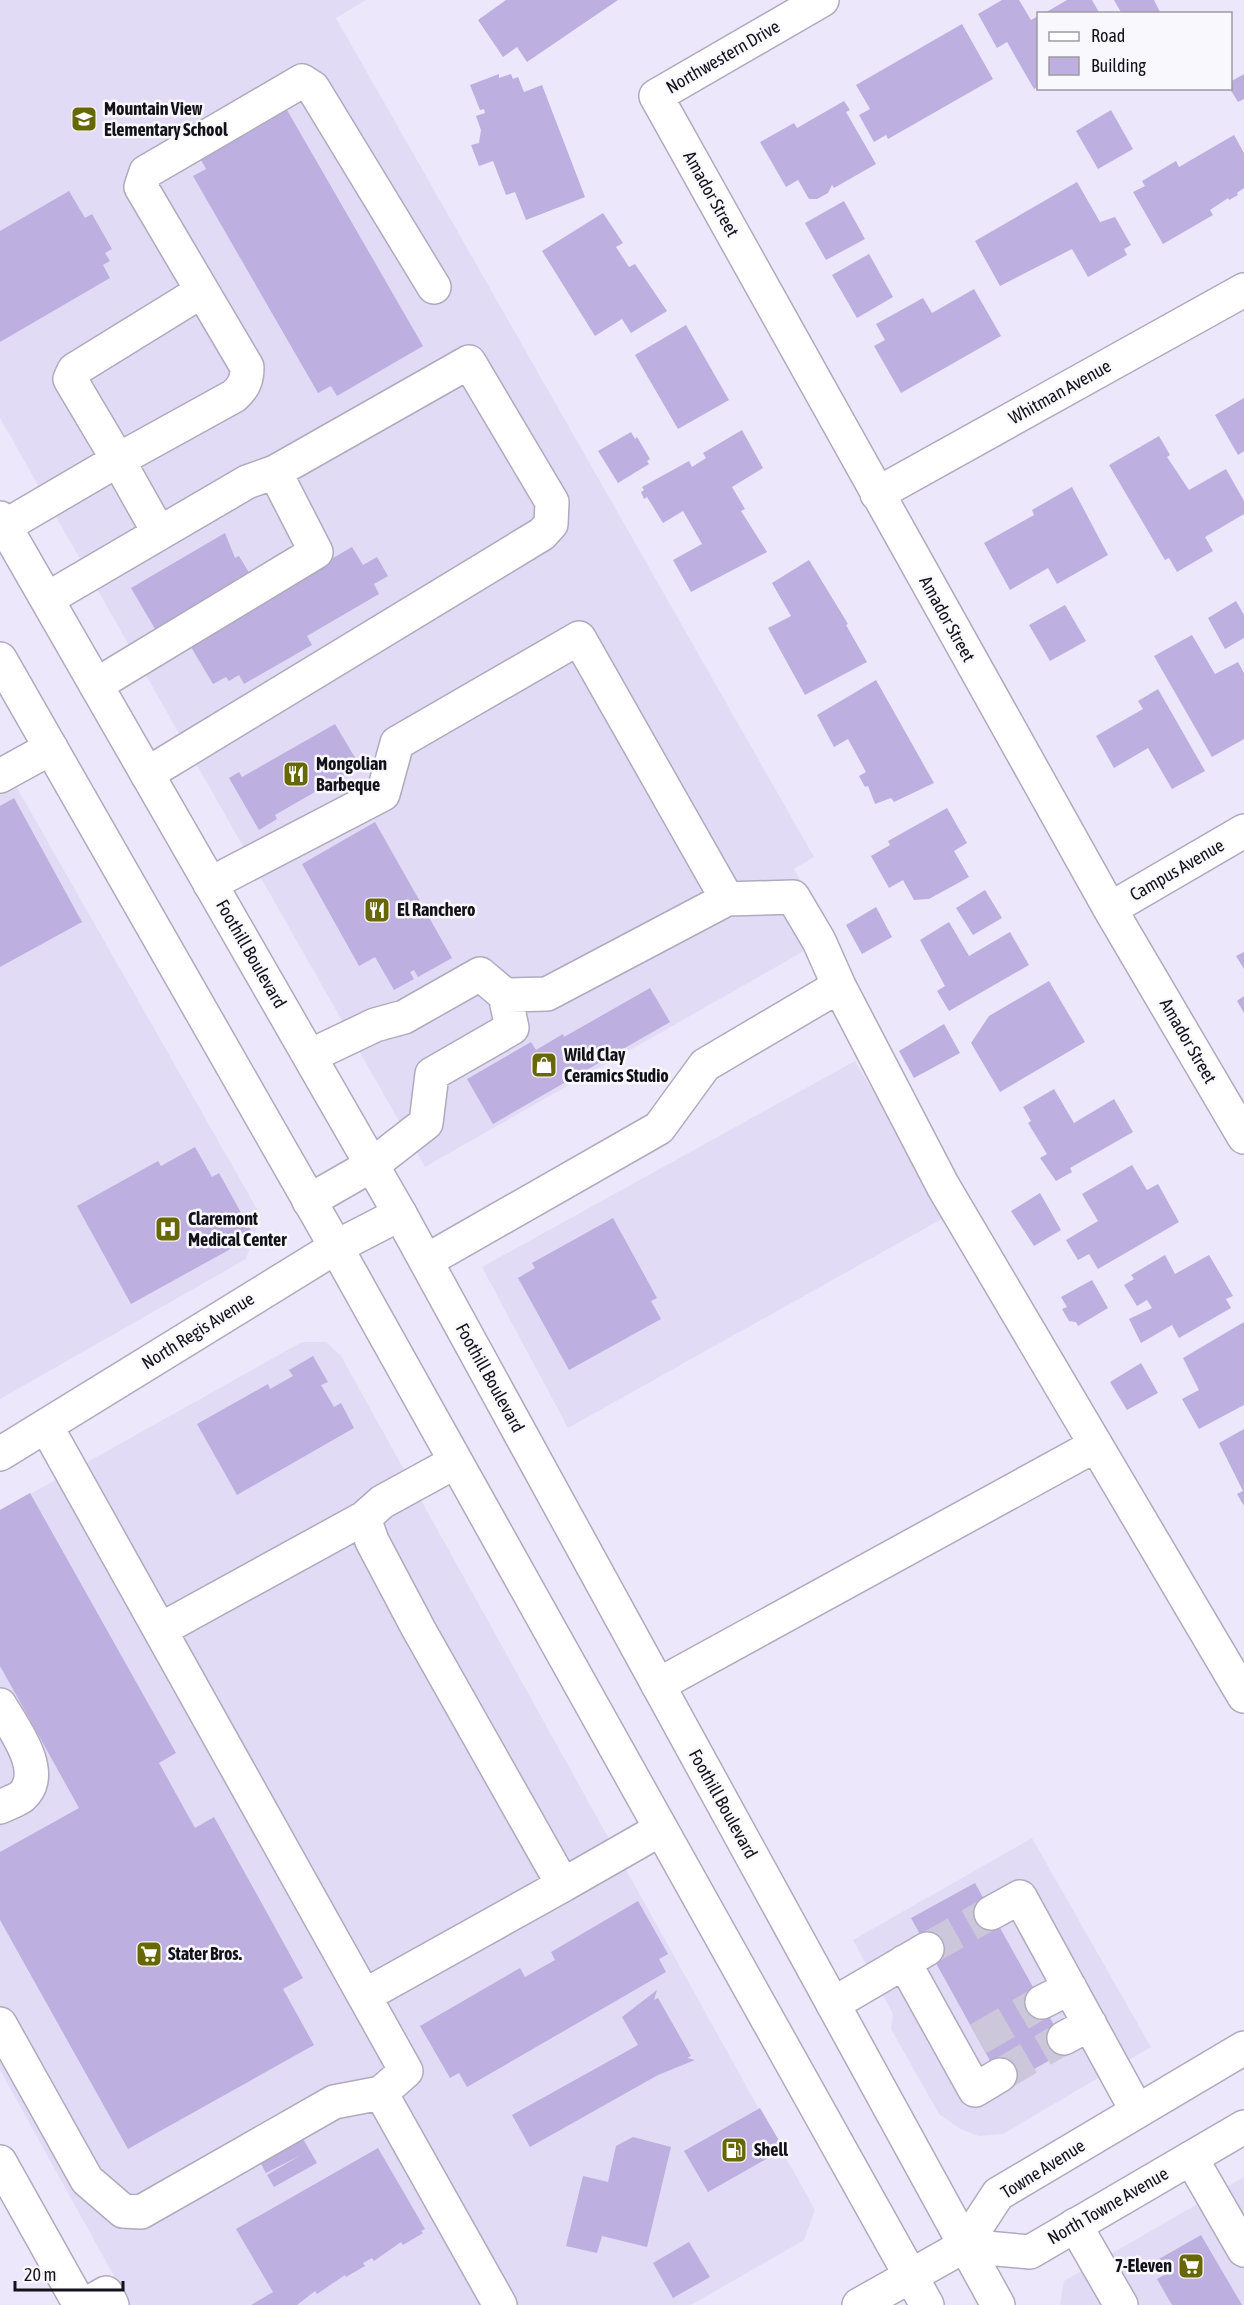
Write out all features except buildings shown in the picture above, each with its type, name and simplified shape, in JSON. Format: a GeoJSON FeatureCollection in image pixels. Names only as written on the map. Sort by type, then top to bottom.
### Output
{"type":"FeatureCollection","features":[{"type":"Feature","properties":{"kind":"main road","name":"Northwestern Drive"},"geometry":{"type":"LineString","coordinates":[[656,96],[822,0]]}},
{"type":"Feature","properties":{"kind":"main road"},"geometry":{"type":"LineString","coordinates":[[2,524],[242,388],[247,379],[247,366],[141,187],[147,172],[302,81],[313,88],[434,287]]}},
{"type":"Feature","properties":{"kind":"main road","name":"Amador Street"},"geometry":{"type":"LineString","coordinates":[[656,96],[1110,909],[1244,1137]]}},
{"type":"Feature","properties":{"kind":"main road","name":"Whitman Avenue"},"geometry":{"type":"LineString","coordinates":[[877,494],[1244,290]]}},
{"type":"Feature","properties":{"kind":"main road"},"geometry":{"type":"LineString","coordinates":[[159,533],[70,379],[74,370],[202,291]]}},
{"type":"Feature","properties":{"kind":"main road"},"geometry":{"type":"LineString","coordinates":[[47,598],[247,482],[275,472],[469,362],[552,502],[551,524],[542,534],[147,774]]}},
{"type":"Feature","properties":{"kind":"main road"},"geometry":{"type":"LineString","coordinates":[[96,685],[316,552],[275,472]]}},
{"type":"Feature","properties":{"kind":"main road","name":"Foothill Boulevard"},"geometry":{"type":"LineString","coordinates":[[2,524],[47,598],[426,1261],[998,2305]]}},
{"type":"Feature","properties":{"kind":"main road"},"geometry":{"type":"LineString","coordinates":[[210,884],[383,794],[397,743],[579,638],[727,899]]}},
{"type":"Feature","properties":{"kind":"main road"},"geometry":{"type":"LineString","coordinates":[[0,659],[336,1247],[927,2305]]}},
{"type":"Feature","properties":{"kind":"main road"},"geometry":{"type":"LineString","coordinates":[[0,776],[51,748]]}},
{"type":"Feature","properties":{"kind":"main road","name":"Campus Avenue"},"geometry":{"type":"LineString","coordinates":[[1110,909],[1244,831]]}},
{"type":"Feature","properties":{"kind":"main road"},"geometry":{"type":"LineString","coordinates":[[505,995],[547,994],[727,899],[793,897],[819,941],[839,986],[943,1186],[1244,1696]]}},
{"type":"Feature","properties":{"kind":"main road"},"geometry":{"type":"LineString","coordinates":[[309,1056],[375,1025],[404,1017],[480,974],[505,995],[512,1028],[432,1074],[426,1123],[372,1165],[309,1201]]}},
{"type":"Feature","properties":{"kind":"main road"},"geometry":{"type":"LineString","coordinates":[[426,1261],[659,1128],[705,1065],[839,986]]}},
{"type":"Feature","properties":{"kind":"main road","name":"North Regis Avenue"},"geometry":{"type":"LineString","coordinates":[[0,1454],[336,1247],[400,1215]]}},
{"type":"Feature","properties":{"kind":"main road"},"geometry":{"type":"LineString","coordinates":[[0,2024],[87,2180],[123,2211],[141,2212],[334,2102],[381,2093],[406,2071],[46,1426]]}},
{"type":"Feature","properties":{"kind":"main road"},"geometry":{"type":"LineString","coordinates":[[658,1685],[1096,1445]]}},
{"type":"Feature","properties":{"kind":"main road"},"geometry":{"type":"LineString","coordinates":[[160,1630],[364,1518],[382,1502],[455,1462]]}},
{"type":"Feature","properties":{"kind":"main road"},"geometry":{"type":"LineString","coordinates":[[364,1518],[372,1541],[418,1628],[563,1885]]}},
{"type":"Feature","properties":{"kind":"main road"},"geometry":{"type":"LineString","coordinates":[[0,1705],[31,1761],[31,1783],[21,1797],[0,1807]]}},
{"type":"Feature","properties":{"kind":"main road"},"geometry":{"type":"LineString","coordinates":[[364,1996],[661,1829]]}},
{"type":"Feature","properties":{"kind":"main road"},"geometry":{"type":"LineString","coordinates":[[991,1913],[1020,1897],[1056,1995],[1077,2031],[1137,2111]]}},
{"type":"Feature","properties":{"kind":"main road"},"geometry":{"type":"LineString","coordinates":[[833,2004],[916,1956],[966,2046],[975,2090],[1000,2075]]}},
{"type":"Feature","properties":{"kind":"main road","name":"Towne Avenue"},"geometry":{"type":"LineString","coordinates":[[859,2305],[964,2246],[998,2194],[1244,2048]]}},
{"type":"Feature","properties":{"kind":"main road"},"geometry":{"type":"LineString","coordinates":[[381,2093],[500,2305]]}},
{"type":"Feature","properties":{"kind":"main road","name":"North Towne Avenue"},"geometry":{"type":"LineString","coordinates":[[964,2246],[1030,2252],[1244,2127]]}},
{"type":"Feature","properties":{"kind":"main road"},"geometry":{"type":"LineString","coordinates":[[1191,2158],[1244,2250]]}},
{"type":"Feature","properties":{"kind":"main road"},"geometry":{"type":"LineString","coordinates":[[0,2162],[80,2305]]}},
{"type":"Feature","properties":{"kind":"main road"},"geometry":{"type":"LineString","coordinates":[[1076,2225],[1121,2305]]}},
{"type":"Feature","properties":{"kind":"main road"},"geometry":{"type":"LineString","coordinates":[[85,2305],[105,2293],[112,2305]]}},
{"type":"Feature","properties":{"kind":"shaded area"},"geometry":{"type":"Polygon","coordinates":[[[0,0],[366,0],[336,18],[814,857],[794,869],[832,935],[425,1167],[0,418],[0,0]]]}},
{"type":"Feature","properties":{"kind":"shaded area"},"geometry":{"type":"Polygon","coordinates":[[[0,758],[261,1216],[246,1259],[0,1399],[0,758]]]}},
{"type":"Feature","properties":{"kind":"shaded area"},"geometry":{"type":"Polygon","coordinates":[[[855,1061],[947,1216],[568,1428],[482,1267],[855,1061]]]}},
{"type":"Feature","properties":{"kind":"shaded area"},"geometry":{"type":"Polygon","coordinates":[[[302,1342],[326,1342],[341,1356],[815,2210],[804,2240],[691,2305],[130,2305],[0,2070],[0,1511],[302,1342]]]}},
{"type":"Feature","properties":{"kind":"shaded area"},"geometry":{"type":"Polygon","coordinates":[[[1032,1838],[1151,2047],[1003,2134],[979,2136],[960,2129],[939,2114],[891,2029],[893,2014],[853,1940],[1032,1838]]]}},
{"type":"Feature","properties":{"kind":"shaded area"},"geometry":{"type":"Polygon","coordinates":[[[1244,2177],[1244,2305],[1060,2305],[1064,2281],[1244,2177]]]}},
{"type":"Feature","properties":{"kind":"tunnel"},"geometry":{"type":"LineString","coordinates":[[927,1949],[991,1913]]}},
{"type":"Feature","properties":{"kind":"tunnel"},"geometry":{"type":"LineString","coordinates":[[978,2039],[1042,2002]]}},
{"type":"Feature","properties":{"kind":"tunnel"},"geometry":{"type":"LineString","coordinates":[[1000,2075],[1064,2038]]}},
{"type":"Feature","properties":{"kind":"place","name":"Mountain View Elementary School"},"geometry":{"type":"Point","coordinates":[84,119]}},
{"type":"Feature","properties":{"kind":"place","name":"Mongolian Barbeque"},"geometry":{"type":"Point","coordinates":[296,774]}},
{"type":"Feature","properties":{"kind":"place","name":"El Ranchero"},"geometry":{"type":"Point","coordinates":[377,910]}},
{"type":"Feature","properties":{"kind":"place","name":"Wild Clay Ceramics Studio"},"geometry":{"type":"Point","coordinates":[544,1065]}},
{"type":"Feature","properties":{"kind":"place","name":"Claremont Medical Center"},"geometry":{"type":"Point","coordinates":[168,1229]}},
{"type":"Feature","properties":{"kind":"place","name":"Stater Bros."},"geometry":{"type":"Point","coordinates":[149,1954]}},
{"type":"Feature","properties":{"kind":"place","name":"Shell"},"geometry":{"type":"Point","coordinates":[734,2150]}},
{"type":"Feature","properties":{"kind":"place","name":"7-Eleven"},"geometry":{"type":"Point","coordinates":[1191,2266]}}]}
